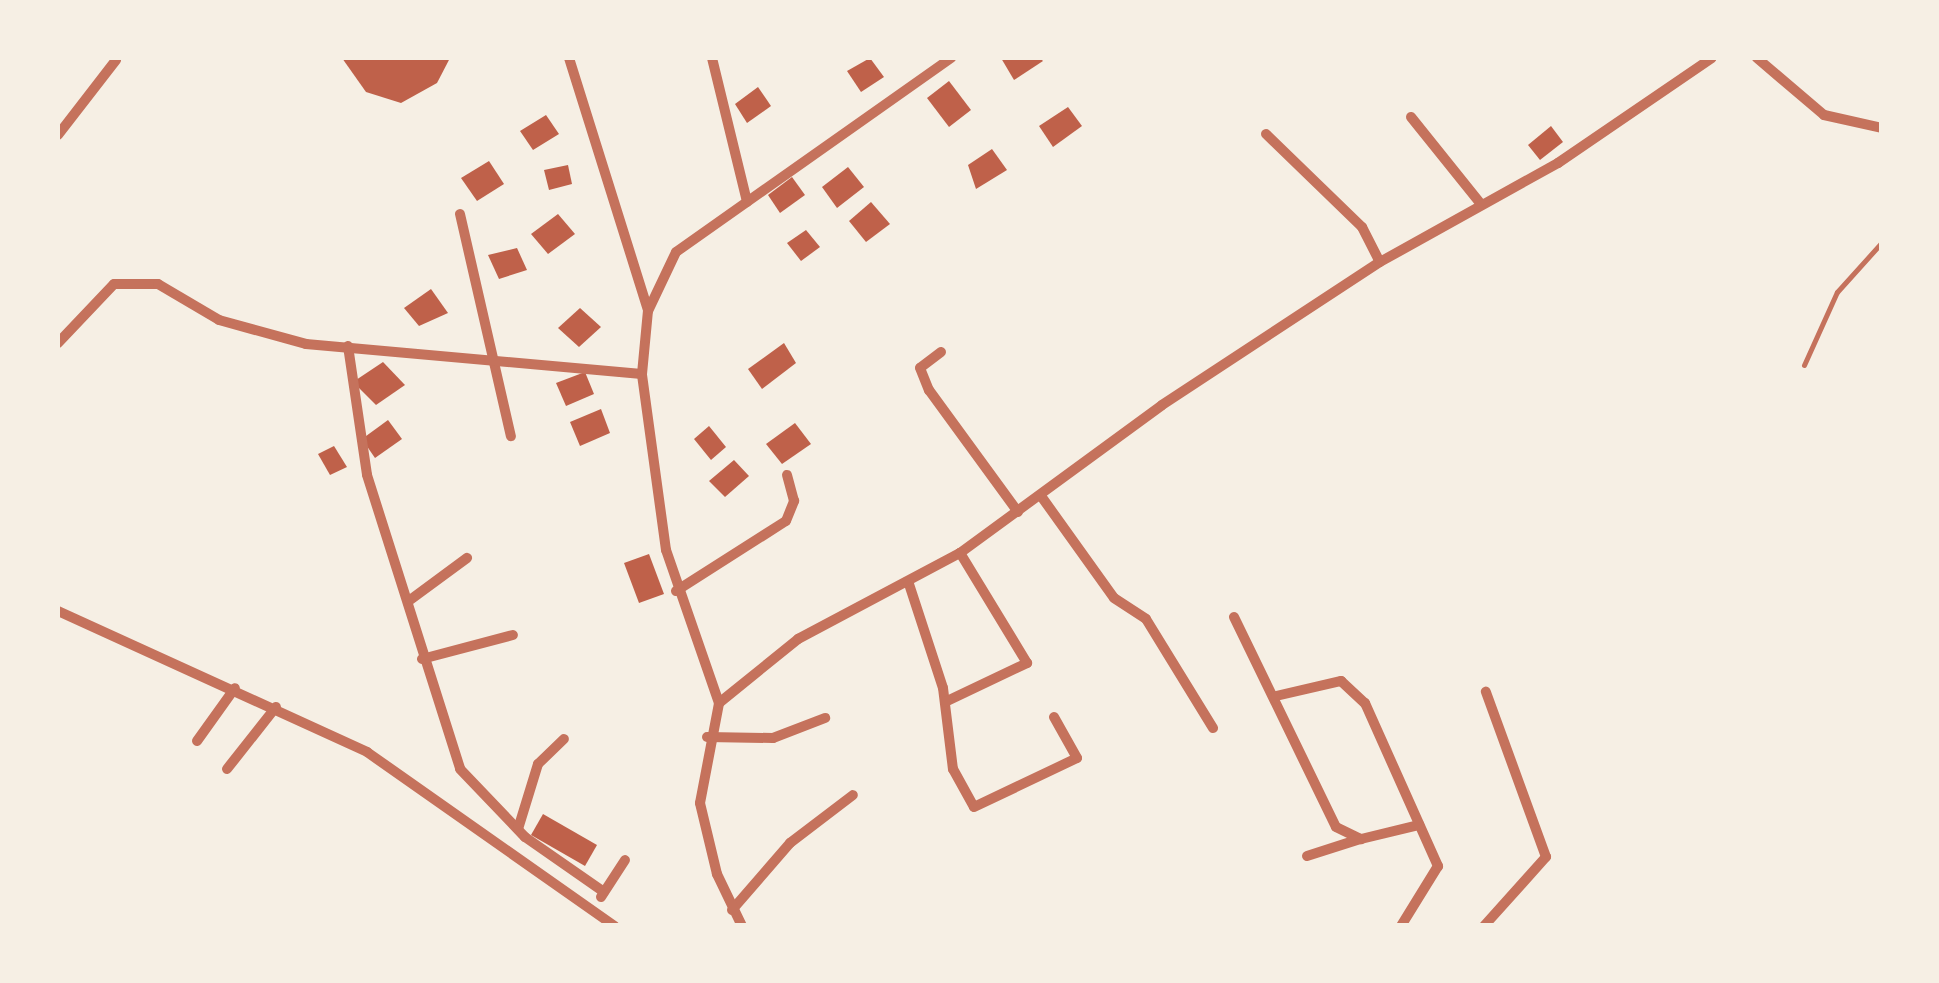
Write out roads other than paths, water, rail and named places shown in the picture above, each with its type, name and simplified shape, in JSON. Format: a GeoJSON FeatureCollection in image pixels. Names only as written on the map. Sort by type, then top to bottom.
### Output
{"type":"FeatureCollection","features":[{"type":"Feature","properties":{"kind":"street"},"geometry":{"type":"LineString","coordinates":[[569,58],[648,310]]}},
{"type":"Feature","properties":{"kind":"street"},"geometry":{"type":"LineString","coordinates":[[712,58],[747,202]]}},
{"type":"Feature","properties":{"kind":"street"},"geometry":{"type":"LineString","coordinates":[[719,703],[676,591],[642,374],[648,310],[676,252],[952,58]]}},
{"type":"Feature","properties":{"kind":"street"},"geometry":{"type":"LineString","coordinates":[[742,926],[732,910],[700,802],[707,737],[719,703],[798,639],[909,584],[960,552],[1380,262],[1558,163],[1712,58]]}},
{"type":"Feature","properties":{"kind":"street"},"geometry":{"type":"LineString","coordinates":[[1757,58],[1824,115],[1882,128]]}},
{"type":"Feature","properties":{"kind":"street"},"geometry":{"type":"LineString","coordinates":[[58,135],[116,60]]}},
{"type":"Feature","properties":{"kind":"street"},"geometry":{"type":"LineString","coordinates":[[1411,117],[1480,204]]}},
{"type":"Feature","properties":{"kind":"street"},"geometry":{"type":"LineString","coordinates":[[1266,134],[1362,227],[1380,262]]}},
{"type":"Feature","properties":{"kind":"street"},"geometry":{"type":"LineString","coordinates":[[460,214],[490,362],[511,436]]}},
{"type":"Feature","properties":{"kind":"street"},"geometry":{"type":"LineString","coordinates":[[58,343],[114,284],[158,284],[219,320],[306,344],[642,374]]}},
{"type":"Feature","properties":{"kind":"street"},"geometry":{"type":"LineString","coordinates":[[348,346],[368,476],[410,600],[422,659],[464,776],[518,830],[604,892]]}},
{"type":"Feature","properties":{"kind":"street"},"geometry":{"type":"LineString","coordinates":[[942,352],[920,368],[929,390],[1018,512]]}},
{"type":"Feature","properties":{"kind":"street"},"geometry":{"type":"LineString","coordinates":[[676,591],[786,521],[794,501],[787,475]]}},
{"type":"Feature","properties":{"kind":"street"},"geometry":{"type":"LineString","coordinates":[[1041,496],[1114,598],[1146,619],[1213,728]]}},
{"type":"Feature","properties":{"kind":"street"},"geometry":{"type":"LineString","coordinates":[[946,702],[1027,663],[960,552]]}},
{"type":"Feature","properties":{"kind":"street"},"geometry":{"type":"LineString","coordinates":[[410,600],[467,558]]}},
{"type":"Feature","properties":{"kind":"street"},"geometry":{"type":"LineString","coordinates":[[909,584],[946,702],[952,770],[974,807],[1078,758],[1054,717]]}},
{"type":"Feature","properties":{"kind":"street"},"geometry":{"type":"LineString","coordinates":[[58,625],[62,613],[276,706],[380,759],[483,841],[594,907],[614,926]]}},
{"type":"Feature","properties":{"kind":"street"},"geometry":{"type":"LineString","coordinates":[[1234,617],[1276,696],[1284,733],[1336,827],[1361,839]]}},
{"type":"Feature","properties":{"kind":"street"},"geometry":{"type":"LineString","coordinates":[[422,659],[513,634]]}},
{"type":"Feature","properties":{"kind":"street"},"geometry":{"type":"LineString","coordinates":[[1276,696],[1328,681],[1355,690],[1419,825],[1437,877],[1400,926]]}},
{"type":"Feature","properties":{"kind":"street"},"geometry":{"type":"LineString","coordinates":[[197,741],[235,688]]}},
{"type":"Feature","properties":{"kind":"street"},"geometry":{"type":"LineString","coordinates":[[1484,926],[1546,857],[1486,692]]}},
{"type":"Feature","properties":{"kind":"street"},"geometry":{"type":"LineString","coordinates":[[227,769],[276,706]]}},
{"type":"Feature","properties":{"kind":"street"},"geometry":{"type":"LineString","coordinates":[[707,737],[773,738],[826,718]]}},
{"type":"Feature","properties":{"kind":"street"},"geometry":{"type":"LineString","coordinates":[[518,830],[538,764],[564,739]]}},
{"type":"Feature","properties":{"kind":"street"},"geometry":{"type":"LineString","coordinates":[[732,910],[790,843],[853,795]]}},
{"type":"Feature","properties":{"kind":"street"},"geometry":{"type":"LineString","coordinates":[[1307,856],[1419,825]]}},
{"type":"Feature","properties":{"kind":"street"},"geometry":{"type":"LineString","coordinates":[[594,907],[625,860]]}},
{"type":"Feature","properties":{"kind":"lane"},"geometry":{"type":"LineString","coordinates":[[1804,366],[1836,292],[1882,242]]}}]}
